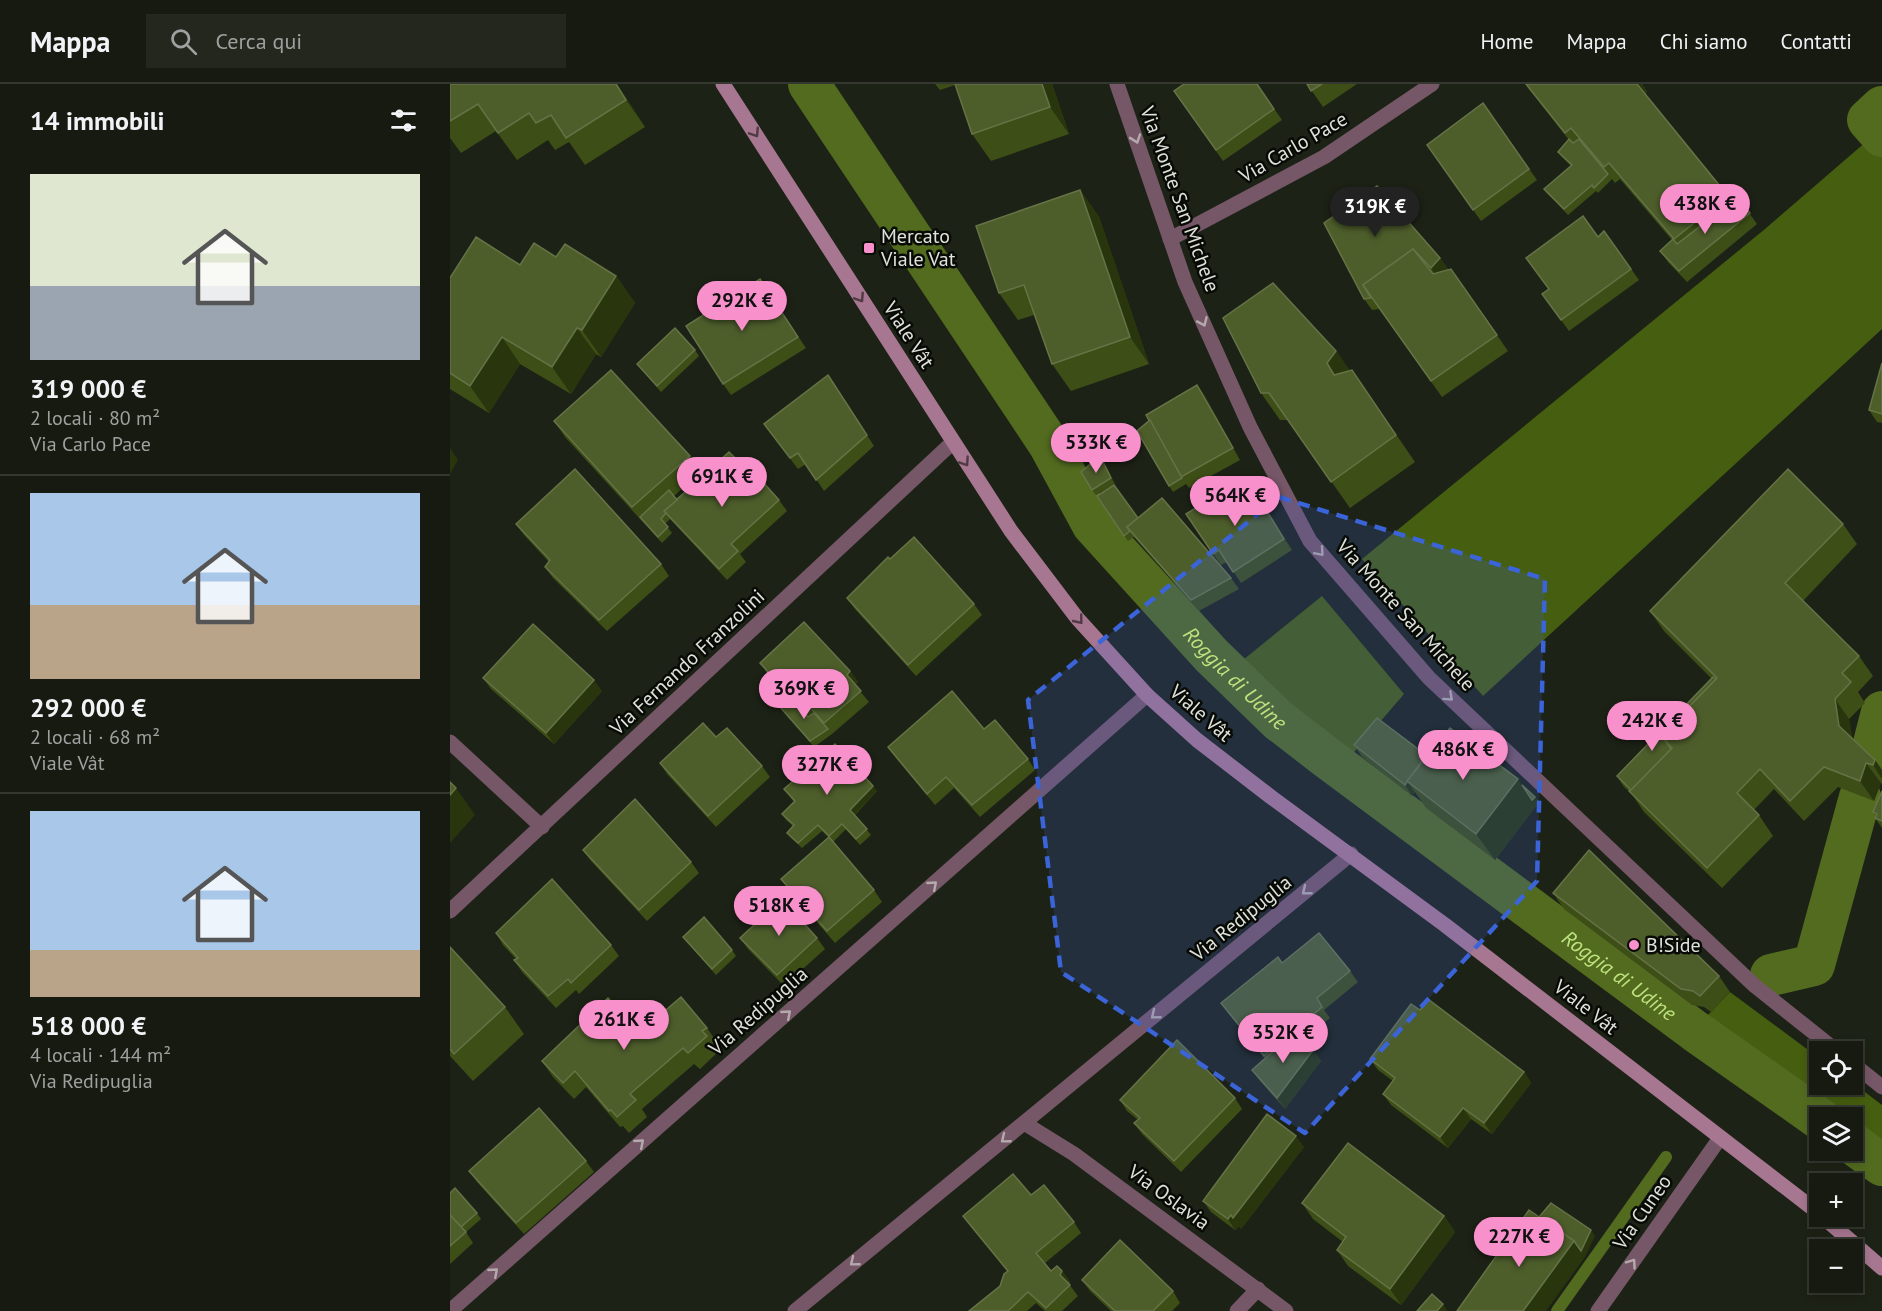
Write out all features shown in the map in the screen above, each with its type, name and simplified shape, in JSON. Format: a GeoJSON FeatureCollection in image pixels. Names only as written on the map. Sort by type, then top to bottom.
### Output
{"type":"FeatureCollection","features":[{"type":"Feature","properties":{"kind":"main road","name":"Viale Vât"},"geometry":{"type":"LineString","coordinates":[[723,84],[952,443],[1011,531],[1077,618],[1147,694],[1197,740],[1271,798],[1351,854],[1809,1207]]}},
{"type":"Feature","properties":{"kind":"main road","name":"Viale Vât"},"geometry":{"type":"LineString","coordinates":[[1834,1227],[1882,1268]]}},
{"type":"Feature","properties":{"kind":"street","name":"Via Monte San Michele"},"geometry":{"type":"LineString","coordinates":[[1117,84],[1185,282],[1250,427],[1310,541],[1429,678],[1755,986],[1824,1041]]}},
{"type":"Feature","properties":{"kind":"street","name":"Via Carlo Pace"},"geometry":{"type":"LineString","coordinates":[[1170,239],[1324,156],[1432,84]]}},
{"type":"Feature","properties":{"kind":"street","name":"Via Fernando Franzolini"},"geometry":{"type":"LineString","coordinates":[[450,911],[952,443]]}},
{"type":"Feature","properties":{"kind":"street","name":"Via Redipuglia"},"geometry":{"type":"LineString","coordinates":[[450,1311],[1147,694]]}},
{"type":"Feature","properties":{"kind":"street"},"geometry":{"type":"LineString","coordinates":[[450,742],[542,827]]}},
{"type":"Feature","properties":{"kind":"street","name":"Via Redipuglia"},"geometry":{"type":"LineString","coordinates":[[795,1311],[1351,854]]}},
{"type":"Feature","properties":{"kind":"street"},"geometry":{"type":"LineString","coordinates":[[1863,1072],[1882,1087]]}},
{"type":"Feature","properties":{"kind":"street","name":"Via Oslavia"},"geometry":{"type":"LineString","coordinates":[[1024,1123],[1074,1154],[1258,1288],[1286,1311]]}},
{"type":"Feature","properties":{"kind":"street","name":"Via Cuneo"},"geometry":{"type":"LineString","coordinates":[[1598,1311],[1720,1138]]}},
{"type":"Feature","properties":{"kind":"street"},"geometry":{"type":"LineString","coordinates":[[1237,1311],[1258,1288]]}},
{"type":"Feature","properties":{"kind":"highlighted area"},"geometry":{"type":"Polygon","coordinates":[[[1279,497],[1545,579],[1537,881],[1305,1133],[1061,972],[1028,700],[1279,497]]]}},
{"type":"Feature","properties":{"kind":"green space"},"geometry":{"type":"Polygon","coordinates":[[[1882,128],[1882,329],[1483,696],[1362,559],[1765,229],[1882,128]]]}},
{"type":"Feature","properties":{"kind":"green space"},"geometry":{"type":"Polygon","coordinates":[[[1322,596],[1404,694],[1349,758],[1238,664],[1322,596]]]}},
{"type":"Feature","properties":{"kind":"green space"},"geometry":{"type":"Polygon","coordinates":[[[1730,992],[1809,1051],[1809,1095],[1707,1016],[1730,992]]]}},
{"type":"Feature","properties":{"kind":"green space"},"geometry":{"type":"Polygon","coordinates":[[[1863,1091],[1882,1105],[1882,1152],[1863,1137],[1863,1107],[1825,1107],[1809,1095],[1863,1095],[1863,1091]]]}},
{"type":"Feature","properties":{"kind":"building"},"geometry":{"type":"Polygon","coordinates":[[[450,84],[616,84],[626,100],[566,138],[551,115],[536,123],[529,113],[498,133],[478,104],[450,121],[450,84]]]}},
{"type":"Feature","properties":{"kind":"building"},"geometry":{"type":"Polygon","coordinates":[[[955,84],[1042,84],[1050,107],[972,134],[955,84]]]}},
{"type":"Feature","properties":{"kind":"building"},"geometry":{"type":"Polygon","coordinates":[[[1184,84],[1257,84],[1274,109],[1216,150],[1174,91],[1184,84]]]}},
{"type":"Feature","properties":{"kind":"building"},"geometry":{"type":"Polygon","coordinates":[[[1307,84],[1322,84],[1311,91],[1307,84]]]}},
{"type":"Feature","properties":{"kind":"building"},"geometry":{"type":"Polygon","coordinates":[[[1526,84],[1637,84],[1728,196],[1674,239],[1609,163],[1604,167],[1571,128],[1565,133],[1526,84]]]}},
{"type":"Feature","properties":{"kind":"building"},"geometry":{"type":"Polygon","coordinates":[[[1483,103],[1529,169],[1473,210],[1427,145],[1483,103]]]}},
{"type":"Feature","properties":{"kind":"building"},"geometry":{"type":"Polygon","coordinates":[[[1569,139],[1573,143],[1579,139],[1608,174],[1594,188],[1592,185],[1564,209],[1544,189],[1572,165],[1558,152],[1569,139]]]}},
{"type":"Feature","properties":{"kind":"building"},"geometry":{"type":"Polygon","coordinates":[[[1377,186],[1440,258],[1431,268],[1413,249],[1363,285],[1371,298],[1364,299],[1324,223],[1377,186]]]}},
{"type":"Feature","properties":{"kind":"building"},"geometry":{"type":"Polygon","coordinates":[[[1080,190],[1130,337],[1052,364],[1024,285],[999,293],[976,226],[1080,190]]]}},
{"type":"Feature","properties":{"kind":"building"},"geometry":{"type":"Polygon","coordinates":[[[1738,197],[1750,213],[1679,271],[1660,251],[1673,239],[1677,244],[1738,197]]]}},
{"type":"Feature","properties":{"kind":"building"},"geometry":{"type":"Polygon","coordinates":[[[1583,216],[1598,237],[1604,231],[1631,269],[1561,320],[1542,294],[1549,289],[1526,258],[1583,216]]]}},
{"type":"Feature","properties":{"kind":"building"},"geometry":{"type":"Polygon","coordinates":[[[476,237],[520,265],[534,243],[556,257],[565,244],[616,276],[582,330],[577,328],[552,367],[502,337],[470,386],[450,373],[450,278],[476,237]]]}},
{"type":"Feature","properties":{"kind":"building"},"geometry":{"type":"Polygon","coordinates":[[[1413,249],[1433,274],[1451,269],[1497,335],[1431,381],[1363,285],[1413,249]]]}},
{"type":"Feature","properties":{"kind":"building"},"geometry":{"type":"Polygon","coordinates":[[[760,279],[798,337],[723,384],[686,326],[760,279]]]}},
{"type":"Feature","properties":{"kind":"building"},"geometry":{"type":"Polygon","coordinates":[[[1273,283],[1336,351],[1327,363],[1334,375],[1352,370],[1396,435],[1331,482],[1269,393],[1261,393],[1223,318],[1273,283]]]}},
{"type":"Feature","properties":{"kind":"building"},"geometry":{"type":"Polygon","coordinates":[[[675,328],[695,350],[657,386],[637,364],[675,328]]]}},
{"type":"Feature","properties":{"kind":"building"},"geometry":{"type":"Polygon","coordinates":[[[1882,363],[1882,414],[1869,410],[1882,363]]]}},
{"type":"Feature","properties":{"kind":"building"},"geometry":{"type":"Polygon","coordinates":[[[611,370],[690,456],[632,507],[554,421],[611,370]]]}},
{"type":"Feature","properties":{"kind":"building"},"geometry":{"type":"Polygon","coordinates":[[[828,375],[867,435],[816,480],[798,453],[790,458],[764,424],[828,375]]]}},
{"type":"Feature","properties":{"kind":"building"},"geometry":{"type":"Polygon","coordinates":[[[1197,385],[1233,448],[1181,477],[1146,415],[1197,385]]]}},
{"type":"Feature","properties":{"kind":"building"},"geometry":{"type":"Polygon","coordinates":[[[1150,420],[1182,478],[1169,486],[1137,431],[1150,420]]]}},
{"type":"Feature","properties":{"kind":"building"},"geometry":{"type":"Polygon","coordinates":[[[729,452],[751,473],[753,471],[779,500],[731,544],[738,551],[719,569],[664,511],[729,452]]]}},
{"type":"Feature","properties":{"kind":"building"},"geometry":{"type":"Polygon","coordinates":[[[1100,456],[1111,478],[1092,490],[1081,472],[1100,456]]]}},
{"type":"Feature","properties":{"kind":"building"},"geometry":{"type":"Polygon","coordinates":[[[575,469],[661,564],[599,620],[545,567],[550,560],[516,524],[575,469]]]}},
{"type":"Feature","properties":{"kind":"building"},"geometry":{"type":"Polygon","coordinates":[[[1788,469],[1843,524],[1785,583],[1859,656],[1842,673],[1851,682],[1835,699],[1839,726],[1875,760],[1873,765],[1866,763],[1860,781],[1824,767],[1790,801],[1760,769],[1737,793],[1759,815],[1707,868],[1629,791],[1672,748],[1661,735],[1717,678],[1650,611],[1788,469]]]}},
{"type":"Feature","properties":{"kind":"building"},"geometry":{"type":"Polygon","coordinates":[[[1237,482],[1257,512],[1265,508],[1284,539],[1233,572],[1219,550],[1213,554],[1186,514],[1237,482]]]}},
{"type":"Feature","properties":{"kind":"building"},"geometry":{"type":"Polygon","coordinates":[[[1114,485],[1138,518],[1127,527],[1130,531],[1124,536],[1097,496],[1114,485]]]}},
{"type":"Feature","properties":{"kind":"building"},"geometry":{"type":"Polygon","coordinates":[[[669,490],[677,500],[664,511],[666,513],[661,519],[668,527],[658,537],[640,517],[669,490]]]}},
{"type":"Feature","properties":{"kind":"building"},"geometry":{"type":"Polygon","coordinates":[[[1162,498],[1231,578],[1191,600],[1127,527],[1162,498]]]}},
{"type":"Feature","properties":{"kind":"building"},"geometry":{"type":"Polygon","coordinates":[[[914,537],[974,604],[908,665],[847,598],[888,557],[890,559],[914,537]]]}},
{"type":"Feature","properties":{"kind":"building"},"geometry":{"type":"Polygon","coordinates":[[[804,622],[850,671],[847,675],[861,691],[824,723],[810,707],[804,712],[787,692],[793,687],[784,677],[777,682],[760,663],[804,622]]]}},
{"type":"Feature","properties":{"kind":"building"},"geometry":{"type":"Polygon","coordinates":[[[533,624],[594,680],[546,733],[483,678],[533,624]]]}},
{"type":"Feature","properties":{"kind":"building"},"geometry":{"type":"Polygon","coordinates":[[[1713,677],[1716,679],[1661,735],[1671,749],[1631,790],[1617,776],[1713,677]]]}},
{"type":"Feature","properties":{"kind":"building"},"geometry":{"type":"Polygon","coordinates":[[[952,691],[984,729],[995,720],[1028,759],[972,805],[946,777],[927,794],[888,747],[952,691]]]}},
{"type":"Feature","properties":{"kind":"building"},"geometry":{"type":"Polygon","coordinates":[[[791,698],[808,717],[814,713],[828,729],[810,741],[779,706],[791,698]]]}},
{"type":"Feature","properties":{"kind":"building"},"geometry":{"type":"Polygon","coordinates":[[[1377,718],[1426,755],[1405,785],[1354,745],[1377,718]]]}},
{"type":"Feature","properties":{"kind":"building"},"geometry":{"type":"Polygon","coordinates":[[[703,723],[716,737],[727,728],[762,766],[708,816],[660,763],[703,723]]]}},
{"type":"Feature","properties":{"kind":"building"},"geometry":{"type":"Polygon","coordinates":[[[1450,728],[1518,779],[1476,834],[1407,781],[1450,728]]]}},
{"type":"Feature","properties":{"kind":"building"},"geometry":{"type":"Polygon","coordinates":[[[1464,736],[1492,759],[1463,738],[1464,736]]]}},
{"type":"Feature","properties":{"kind":"building"},"geometry":{"type":"Polygon","coordinates":[[[835,744],[873,786],[850,810],[867,829],[856,839],[842,824],[829,836],[818,825],[798,843],[787,833],[794,825],[782,814],[795,801],[784,789],[835,744]]]}},
{"type":"Feature","properties":{"kind":"building"},"geometry":{"type":"Polygon","coordinates":[[[450,782],[456,788],[450,795],[450,782]]]}},
{"type":"Feature","properties":{"kind":"building"},"geometry":{"type":"Polygon","coordinates":[[[1522,785],[1535,797],[1532,800],[1522,785]]]}},
{"type":"Feature","properties":{"kind":"building"},"geometry":{"type":"Polygon","coordinates":[[[1882,791],[1882,821],[1875,818],[1877,814],[1873,812],[1882,791]]]}},
{"type":"Feature","properties":{"kind":"building"},"geometry":{"type":"Polygon","coordinates":[[[635,799],[691,862],[639,910],[583,850],[635,799]]]}},
{"type":"Feature","properties":{"kind":"building"},"geometry":{"type":"Polygon","coordinates":[[[829,837],[874,890],[827,931],[781,879],[829,837]]]}},
{"type":"Feature","properties":{"kind":"building"},"geometry":{"type":"Polygon","coordinates":[[[1589,850],[1719,976],[1700,996],[1693,991],[1681,989],[1553,893],[1589,850]]]}},
{"type":"Feature","properties":{"kind":"building"},"geometry":{"type":"Polygon","coordinates":[[[552,879],[611,945],[571,983],[568,979],[548,996],[514,960],[518,958],[496,933],[552,879]]]}},
{"type":"Feature","properties":{"kind":"building"},"geometry":{"type":"Polygon","coordinates":[[[782,899],[817,938],[777,975],[740,938],[782,899]]]}},
{"type":"Feature","properties":{"kind":"building"},"geometry":{"type":"Polygon","coordinates":[[[704,917],[732,950],[712,969],[683,937],[704,917]]]}},
{"type":"Feature","properties":{"kind":"building"},"geometry":{"type":"Polygon","coordinates":[[[1319,933],[1350,971],[1317,998],[1322,1007],[1264,1056],[1221,1003],[1278,957],[1282,963],[1319,933]]]}},
{"type":"Feature","properties":{"kind":"building"},"geometry":{"type":"Polygon","coordinates":[[[450,947],[505,1007],[454,1054],[450,1049],[450,947]]]}},
{"type":"Feature","properties":{"kind":"building"},"geometry":{"type":"Polygon","coordinates":[[[681,997],[707,1028],[702,1031],[707,1036],[688,1053],[683,1048],[630,1094],[636,1100],[617,1117],[611,1110],[609,1111],[575,1071],[563,1083],[542,1061],[608,998],[638,1034],[681,997]]]}},
{"type":"Feature","properties":{"kind":"building"},"geometry":{"type":"Polygon","coordinates":[[[1428,999],[1524,1072],[1484,1123],[1463,1108],[1440,1137],[1383,1094],[1395,1078],[1370,1059],[1411,1004],[1420,1010],[1428,999]]]}},
{"type":"Feature","properties":{"kind":"building"},"geometry":{"type":"Polygon","coordinates":[[[1295,1032],[1313,1050],[1277,1098],[1252,1070],[1295,1032]]]}},
{"type":"Feature","properties":{"kind":"building"},"geometry":{"type":"Polygon","coordinates":[[[1177,1040],[1235,1098],[1174,1161],[1134,1123],[1140,1118],[1120,1100],[1177,1040]]]}},
{"type":"Feature","properties":{"kind":"building"},"geometry":{"type":"Polygon","coordinates":[[[539,1108],[586,1161],[516,1223],[469,1171],[539,1108]]]}},
{"type":"Feature","properties":{"kind":"building"},"geometry":{"type":"Polygon","coordinates":[[[1267,1114],[1296,1136],[1233,1218],[1231,1215],[1228,1219],[1203,1201],[1267,1114]]]}},
{"type":"Feature","properties":{"kind":"building"},"geometry":{"type":"Polygon","coordinates":[[[1348,1143],[1444,1216],[1390,1289],[1337,1250],[1346,1237],[1302,1203],[1348,1143]]]}},
{"type":"Feature","properties":{"kind":"building"},"geometry":{"type":"Polygon","coordinates":[[[1013,1174],[1031,1195],[1044,1185],[1074,1222],[1036,1253],[1051,1271],[1057,1266],[1062,1271],[1060,1275],[1070,1285],[1046,1308],[1028,1292],[1008,1311],[969,1311],[1000,1286],[1004,1274],[1008,1271],[963,1216],[1013,1174]]]}},
{"type":"Feature","properties":{"kind":"building"},"geometry":{"type":"Polygon","coordinates":[[[455,1188],[477,1213],[461,1227],[450,1215],[450,1193],[455,1188]]]}},
{"type":"Feature","properties":{"kind":"building"},"geometry":{"type":"Polygon","coordinates":[[[1551,1203],[1591,1230],[1581,1251],[1574,1241],[1539,1217],[1551,1203]]]}},
{"type":"Feature","properties":{"kind":"building"},"geometry":{"type":"Polygon","coordinates":[[[1529,1210],[1574,1241],[1523,1311],[1457,1311],[1529,1210]]]}},
{"type":"Feature","properties":{"kind":"building"},"geometry":{"type":"Polygon","coordinates":[[[450,1215],[466,1232],[450,1246],[450,1215]]]}},
{"type":"Feature","properties":{"kind":"building"},"geometry":{"type":"Polygon","coordinates":[[[1120,1240],[1173,1291],[1153,1311],[1115,1311],[1082,1280],[1120,1240]]]}},
{"type":"Feature","properties":{"kind":"building"},"geometry":{"type":"Polygon","coordinates":[[[1432,1294],[1443,1304],[1437,1311],[1417,1311],[1432,1294]]]}},
{"type":"Feature","properties":{"kind":"waterway","name":"Roggia di Udine"},"geometry":{"type":"LineString","coordinates":[[809,84],[1049,444],[1093,525],[1211,655],[1278,720],[1326,757],[1695,1031],[1809,1111]]}},
{"type":"Feature","properties":{"kind":"waterway"},"geometry":{"type":"LineString","coordinates":[[1882,107],[1868,120],[1882,136]]}},
{"type":"Feature","properties":{"kind":"waterway"},"geometry":{"type":"LineString","coordinates":[[1870,759],[1882,712]]}},
{"type":"Feature","properties":{"kind":"waterway"},"geometry":{"type":"LineString","coordinates":[[1771,975],[1814,965],[1860,797]]}},
{"type":"Feature","properties":{"kind":"waterway"},"geometry":{"type":"LineString","coordinates":[[1712,1060],[1719,1047]]}},
{"type":"Feature","properties":{"kind":"waterway","name":"Roggia di Udine"},"geometry":{"type":"LineString","coordinates":[[1863,1151],[1882,1165]]}},
{"type":"Feature","properties":{"kind":"waterway"},"geometry":{"type":"LineString","coordinates":[[1557,1311],[1666,1157]]}},
{"type":"Feature","properties":{"kind":"place","name":"Mercato Viale Vat"},"geometry":{"type":"Point","coordinates":[869,248]}},
{"type":"Feature","properties":{"kind":"place","name":"B!Side"},"geometry":{"type":"Point","coordinates":[1634,945]}}]}
